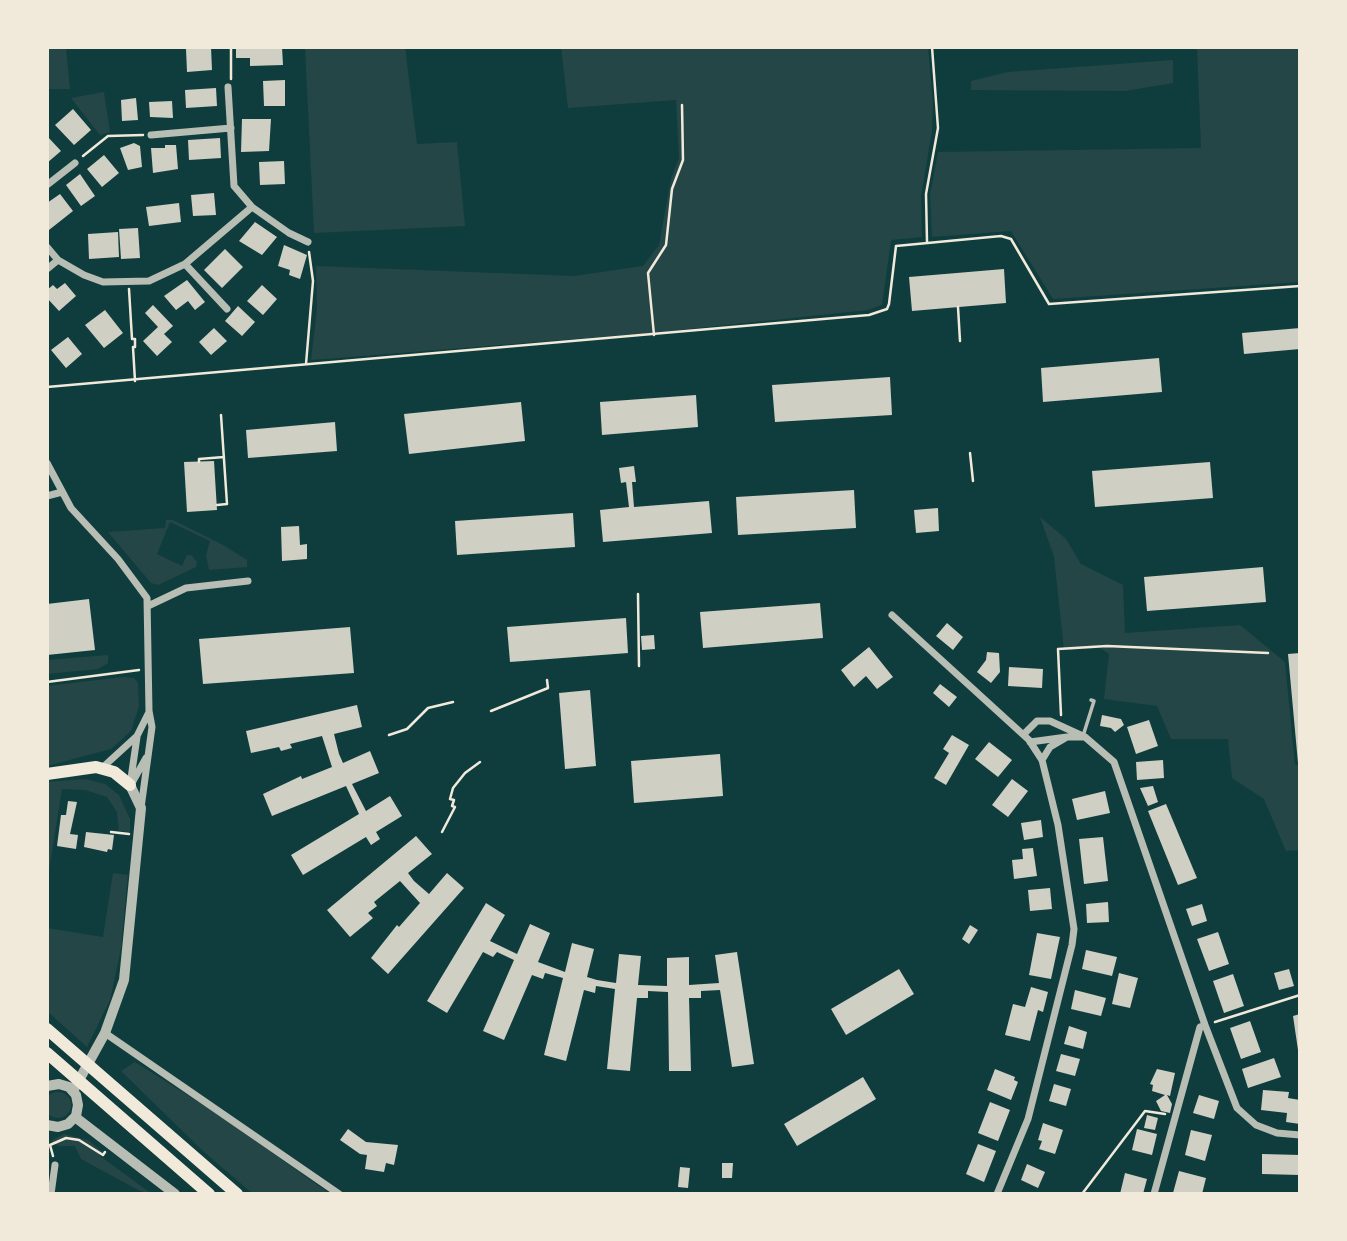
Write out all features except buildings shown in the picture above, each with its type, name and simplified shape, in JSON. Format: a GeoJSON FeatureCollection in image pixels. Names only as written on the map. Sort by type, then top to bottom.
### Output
{"type":"FeatureCollection","features":[{"type":"Feature","properties":{"kind":"highway"},"geometry":{"type":"LineString","coordinates":[[47,774],[102,768],[130,785]]}},
{"type":"Feature","properties":{"kind":"highway"},"geometry":{"type":"LineString","coordinates":[[48,1030],[237,1194]]}},
{"type":"Feature","properties":{"kind":"highway"},"geometry":{"type":"LineString","coordinates":[[47,1053],[209,1194]]}},
{"type":"Feature","properties":{"kind":"street"},"geometry":{"type":"LineString","coordinates":[[228,87],[234,186],[252,207],[289,233],[308,242]]}},
{"type":"Feature","properties":{"kind":"street"},"geometry":{"type":"LineString","coordinates":[[151,135],[231,128]]}},
{"type":"Feature","properties":{"kind":"street"},"geometry":{"type":"LineString","coordinates":[[47,185],[75,163]]}},
{"type":"Feature","properties":{"kind":"street"},"geometry":{"type":"LineString","coordinates":[[47,247],[58,260],[93,279],[149,281],[185,264],[252,207]]}},
{"type":"Feature","properties":{"kind":"street"},"geometry":{"type":"LineString","coordinates":[[47,269],[58,260]]}},
{"type":"Feature","properties":{"kind":"street"},"geometry":{"type":"LineString","coordinates":[[185,264],[227,309]]}},
{"type":"Feature","properties":{"kind":"street"},"geometry":{"type":"LineString","coordinates":[[47,463],[77,514],[143,591],[148,606],[151,744],[141,808],[124,980],[105,1033],[73,1091]]}},
{"type":"Feature","properties":{"kind":"street"},"geometry":{"type":"LineString","coordinates":[[47,496],[62,492]]}},
{"type":"Feature","properties":{"kind":"street"},"geometry":{"type":"LineString","coordinates":[[148,606],[187,588],[248,581]]}},
{"type":"Feature","properties":{"kind":"street"},"geometry":{"type":"LineString","coordinates":[[892,615],[1030,741],[1042,760],[1058,825],[1074,936],[1028,1119],[997,1194]]}},
{"type":"Feature","properties":{"kind":"street"},"geometry":{"type":"LineString","coordinates":[[141,808],[130,785],[137,736],[149,711]]}},
{"type":"Feature","properties":{"kind":"street"},"geometry":{"type":"LineString","coordinates":[[1024,734],[1037,722],[1061,725],[1084,736],[1114,761],[1205,1025],[1242,1115],[1264,1129],[1300,1135]]}},
{"type":"Feature","properties":{"kind":"street"},"geometry":{"type":"LineString","coordinates":[[102,768],[137,736]]}},
{"type":"Feature","properties":{"kind":"street"},"geometry":{"type":"LineString","coordinates":[[1030,741],[1084,736]]}},
{"type":"Feature","properties":{"kind":"street"},"geometry":{"type":"LineString","coordinates":[[1042,760],[1050,747],[1067,737]]}},
{"type":"Feature","properties":{"kind":"street"},"geometry":{"type":"LineString","coordinates":[[130,785],[151,744]]}},
{"type":"Feature","properties":{"kind":"street"},"geometry":{"type":"LineString","coordinates":[[1154,1194],[1200,1027],[1205,1025]]}},
{"type":"Feature","properties":{"kind":"street"},"geometry":{"type":"LineString","coordinates":[[105,1033],[339,1194]]}},
{"type":"Feature","properties":{"kind":"street"},"geometry":{"type":"LineString","coordinates":[[47,1125],[63,1126],[75,1117],[78,1105],[73,1091],[64,1085],[49,1084]]}},
{"type":"Feature","properties":{"kind":"street"},"geometry":{"type":"LineString","coordinates":[[75,1117],[175,1194]]}},
{"type":"Feature","properties":{"kind":"street"},"geometry":{"type":"LineString","coordinates":[[51,1194],[55,1165]]}},
{"type":"Feature","properties":{"kind":"lane"},"geometry":{"type":"LineString","coordinates":[[1084,736],[1094,701],[1091,700]]}},
{"type":"Feature","properties":{"kind":"path"},"geometry":{"type":"LineString","coordinates":[[228,87],[232,76],[231,47]]}},
{"type":"Feature","properties":{"kind":"path"},"geometry":{"type":"LineString","coordinates":[[927,242],[926,194],[937,128],[932,47]]}},
{"type":"Feature","properties":{"kind":"path"},"geometry":{"type":"LineString","coordinates":[[654,335],[648,273],[666,245],[672,189],[683,160],[681,105]]}},
{"type":"Feature","properties":{"kind":"path"},"geometry":{"type":"LineString","coordinates":[[75,163],[108,136],[151,135]]}},
{"type":"Feature","properties":{"kind":"path"},"geometry":{"type":"LineString","coordinates":[[47,387],[878,313],[889,304],[895,246],[927,242],[1007,236],[1049,304],[1300,286]]}},
{"type":"Feature","properties":{"kind":"path"},"geometry":{"type":"LineString","coordinates":[[306,365],[313,281],[308,242]]}},
{"type":"Feature","properties":{"kind":"path"},"geometry":{"type":"LineString","coordinates":[[128,282],[132,339],[135,339],[135,347],[132,348],[135,381]]}},
{"type":"Feature","properties":{"kind":"path"},"geometry":{"type":"LineString","coordinates":[[958,307],[960,341]]}},
{"type":"Feature","properties":{"kind":"path"},"geometry":{"type":"LineString","coordinates":[[217,505],[227,504],[221,415]]}},
{"type":"Feature","properties":{"kind":"path"},"geometry":{"type":"LineString","coordinates":[[970,453],[973,481]]}},
{"type":"Feature","properties":{"kind":"path"},"geometry":{"type":"LineString","coordinates":[[199,462],[199,459],[224,457]]}},
{"type":"Feature","properties":{"kind":"path"},"geometry":{"type":"LineString","coordinates":[[638,594],[639,666]]}},
{"type":"Feature","properties":{"kind":"path"},"geometry":{"type":"LineString","coordinates":[[1061,725],[1058,649],[1107,646],[1268,653]]}},
{"type":"Feature","properties":{"kind":"path"},"geometry":{"type":"LineString","coordinates":[[47,682],[149,669]]}},
{"type":"Feature","properties":{"kind":"path"},"geometry":{"type":"LineString","coordinates":[[491,711],[548,688],[547,680]]}},
{"type":"Feature","properties":{"kind":"path"},"geometry":{"type":"LineString","coordinates":[[389,735],[407,729],[416,716],[428,708],[453,702]]}},
{"type":"Feature","properties":{"kind":"path"},"geometry":{"type":"LineString","coordinates":[[442,832],[455,807],[452,806],[454,800],[450,799],[453,788],[465,773],[480,762]]}},
{"type":"Feature","properties":{"kind":"path"},"geometry":{"type":"LineString","coordinates":[[111,832],[125,834]]}},
{"type":"Feature","properties":{"kind":"path"},"geometry":{"type":"LineString","coordinates":[[1205,1025],[1300,995]]}},
{"type":"Feature","properties":{"kind":"path"},"geometry":{"type":"LineString","coordinates":[[1082,1194],[1145,1111],[1175,1116]]}},
{"type":"Feature","properties":{"kind":"path"},"geometry":{"type":"LineString","coordinates":[[55,1165],[49,1146],[72,1139],[103,1155],[113,1145]]}},
{"type":"Feature","properties":{"kind":"shaded area"},"geometry":{"type":"Polygon","coordinates":[[[305,47],[405,47],[417,144],[457,142],[465,226],[314,233],[305,47]]]}},
{"type":"Feature","properties":{"kind":"shaded area"},"geometry":{"type":"Polygon","coordinates":[[[561,47],[928,47],[933,104],[932,131],[921,196],[922,237],[891,240],[882,305],[868,310],[651,333],[311,360],[317,309],[316,266],[574,276],[643,266],[659,245],[671,179],[679,158],[676,100],[568,108],[561,47]]]}},
{"type":"Feature","properties":{"kind":"shaded area"},"geometry":{"type":"Polygon","coordinates":[[[1197,47],[1300,47],[1300,282],[1053,299],[1011,231],[932,237],[930,195],[938,152],[1201,148],[1197,47]]]}},
{"type":"Feature","properties":{"kind":"shaded area"},"geometry":{"type":"Polygon","coordinates":[[[66,48],[70,89],[47,89],[47,49],[66,48]]]}},
{"type":"Feature","properties":{"kind":"shaded area"},"geometry":{"type":"Polygon","coordinates":[[[1173,60],[1173,83],[1125,91],[971,90],[971,81],[1008,72],[1173,60]]]}},
{"type":"Feature","properties":{"kind":"shaded area"},"geometry":{"type":"Polygon","coordinates":[[[104,92],[110,132],[100,135],[71,98],[104,92]]]}},
{"type":"Feature","properties":{"kind":"shaded area"},"geometry":{"type":"Polygon","coordinates":[[[1040,517],[1066,539],[1081,564],[1123,585],[1125,633],[1240,625],[1285,662],[1295,765],[1300,765],[1300,850],[1286,851],[1264,799],[1232,778],[1228,739],[1171,739],[1157,706],[1104,699],[1109,654],[1100,648],[1064,650],[1054,557],[1040,517]]]}},
{"type":"Feature","properties":{"kind":"shaded area"},"geometry":{"type":"Polygon","coordinates":[[[166,520],[173,520],[223,545],[247,560],[247,567],[209,570],[206,555],[210,541],[170,522],[157,554],[182,566],[187,555],[191,555],[197,562],[196,567],[158,585],[151,583],[108,532],[165,528],[166,520]]]}},
{"type":"Feature","properties":{"kind":"shaded area"},"geometry":{"type":"Polygon","coordinates":[[[108,655],[108,663],[98,669],[47,674],[47,660],[108,655]]]}},
{"type":"Feature","properties":{"kind":"shaded area"},"geometry":{"type":"Polygon","coordinates":[[[134,678],[138,683],[139,706],[131,731],[111,749],[47,766],[47,686],[134,678]]]}},
{"type":"Feature","properties":{"kind":"shaded area"},"geometry":{"type":"Polygon","coordinates":[[[86,779],[105,784],[119,795],[130,819],[130,832],[119,831],[117,812],[107,797],[85,790],[62,789],[47,883],[47,782],[86,779]]]}},
{"type":"Feature","properties":{"kind":"shaded area"},"geometry":{"type":"Polygon","coordinates":[[[113,873],[128,875],[121,948],[110,1000],[87,1047],[47,1011],[47,928],[103,937],[113,873]]]}},
{"type":"Feature","properties":{"kind":"shaded area"},"geometry":{"type":"Polygon","coordinates":[[[135,1062],[219,1115],[330,1194],[253,1194],[203,1151],[121,1071],[135,1062]]]}},
{"type":"Feature","properties":{"kind":"shaded area"},"geometry":{"type":"Polygon","coordinates":[[[58,1092],[67,1096],[71,1105],[67,1114],[58,1118],[49,1114],[45,1105],[49,1096],[58,1092]]]}},
{"type":"Feature","properties":{"kind":"shaded area"},"geometry":{"type":"Polygon","coordinates":[[[64,1134],[88,1140],[103,1152],[100,1156],[152,1194],[140,1191],[81,1159],[75,1146],[59,1146],[50,1141],[64,1134]]]}}]}
